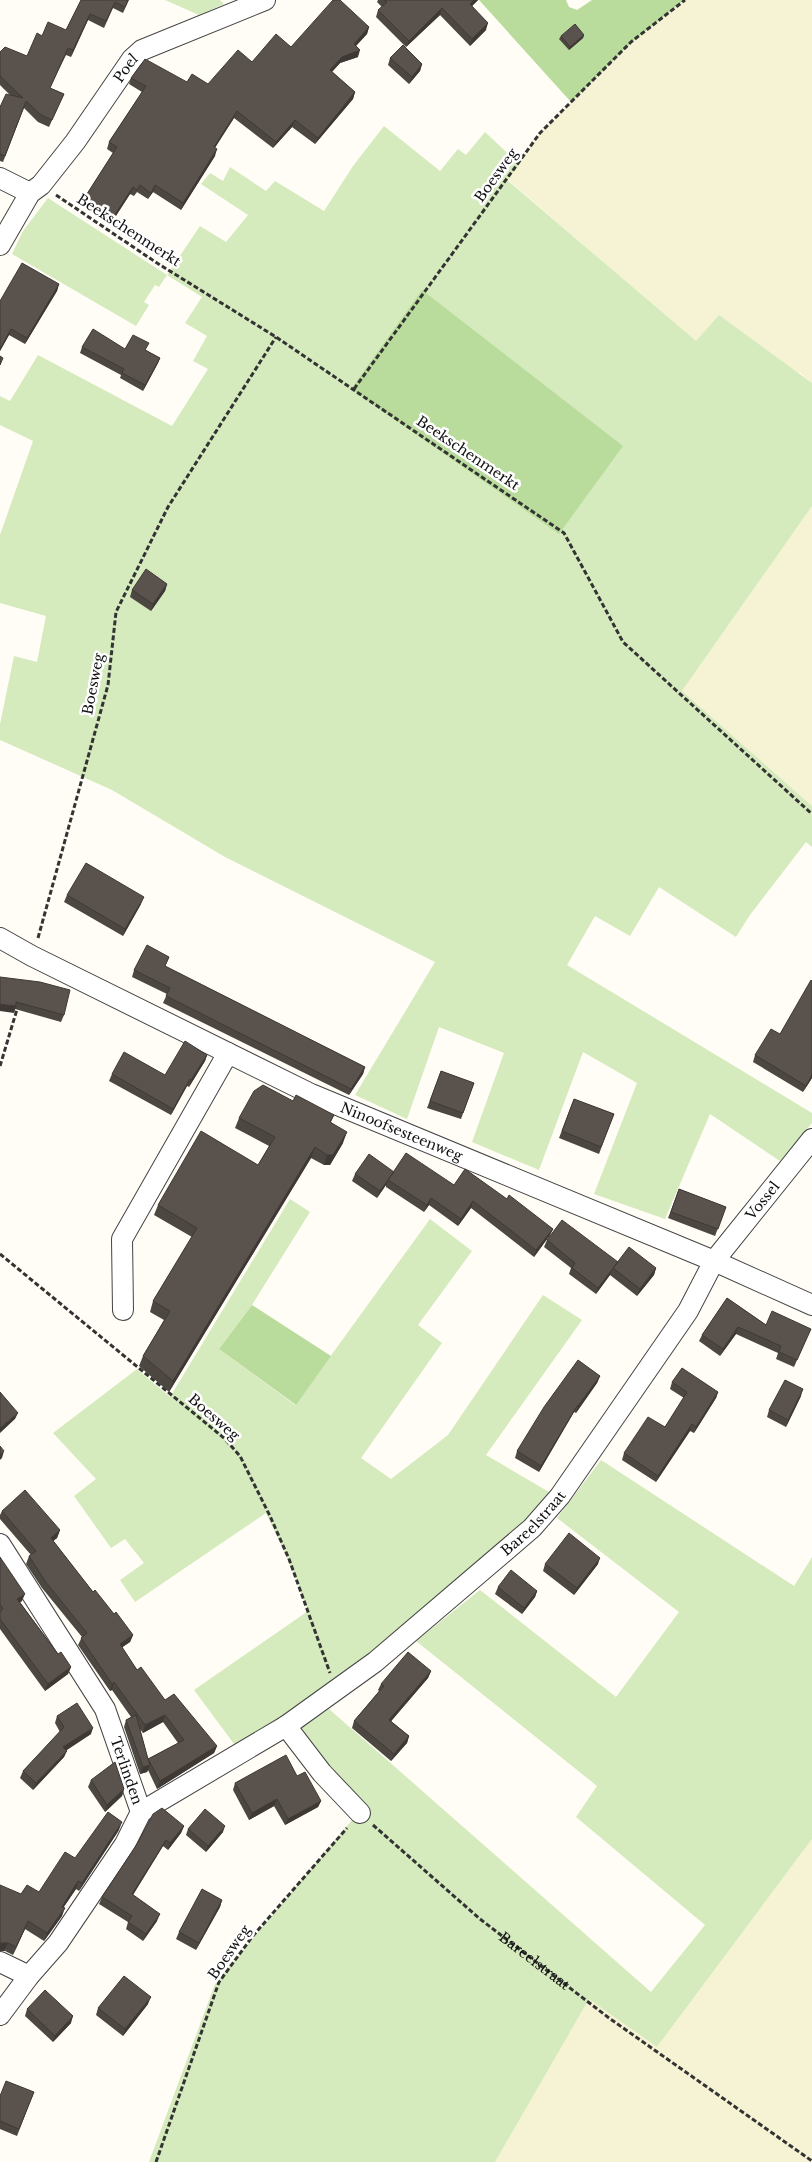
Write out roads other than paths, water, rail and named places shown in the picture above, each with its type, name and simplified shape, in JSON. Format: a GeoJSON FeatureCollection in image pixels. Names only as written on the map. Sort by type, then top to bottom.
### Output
{"type":"FeatureCollection","features":[{"type":"Feature","properties":{"kind":"street","name":"Poel"},"geometry":{"type":"LineString","coordinates":[[0,245],[35,189],[75,142],[132,59],[142,50],[265,0]]}},
{"type":"Feature","properties":{"kind":"street"},"geometry":{"type":"LineString","coordinates":[[0,178],[35,189]]}},
{"type":"Feature","properties":{"kind":"street","name":"Ninoofsesteenweg"},"geometry":{"type":"LineString","coordinates":[[0,938],[32,956],[311,1094],[714,1261],[812,1305]]}},
{"type":"Feature","properties":{"kind":"street"},"geometry":{"type":"LineString","coordinates":[[123,1310],[122,1239],[228,1053]]}},
{"type":"Feature","properties":{"kind":"street","name":"Vossel"},"geometry":{"type":"LineString","coordinates":[[714,1261],[812,1139]]}},
{"type":"Feature","properties":{"kind":"street","name":"Bareelstraat"},"geometry":{"type":"LineString","coordinates":[[141,1812],[286,1726],[375,1662],[532,1528],[560,1496],[688,1311],[714,1261]]}},
{"type":"Feature","properties":{"kind":"street","name":"Terlinden"},"geometry":{"type":"LineString","coordinates":[[0,1544],[105,1709],[141,1812],[125,1844],[64,1935],[28,1976],[0,2015]]}},
{"type":"Feature","properties":{"kind":"street"},"geometry":{"type":"LineString","coordinates":[[286,1726],[322,1773],[360,1813]]}},
{"type":"Feature","properties":{"kind":"street"},"geometry":{"type":"LineString","coordinates":[[0,1962],[28,1976]]}}]}
